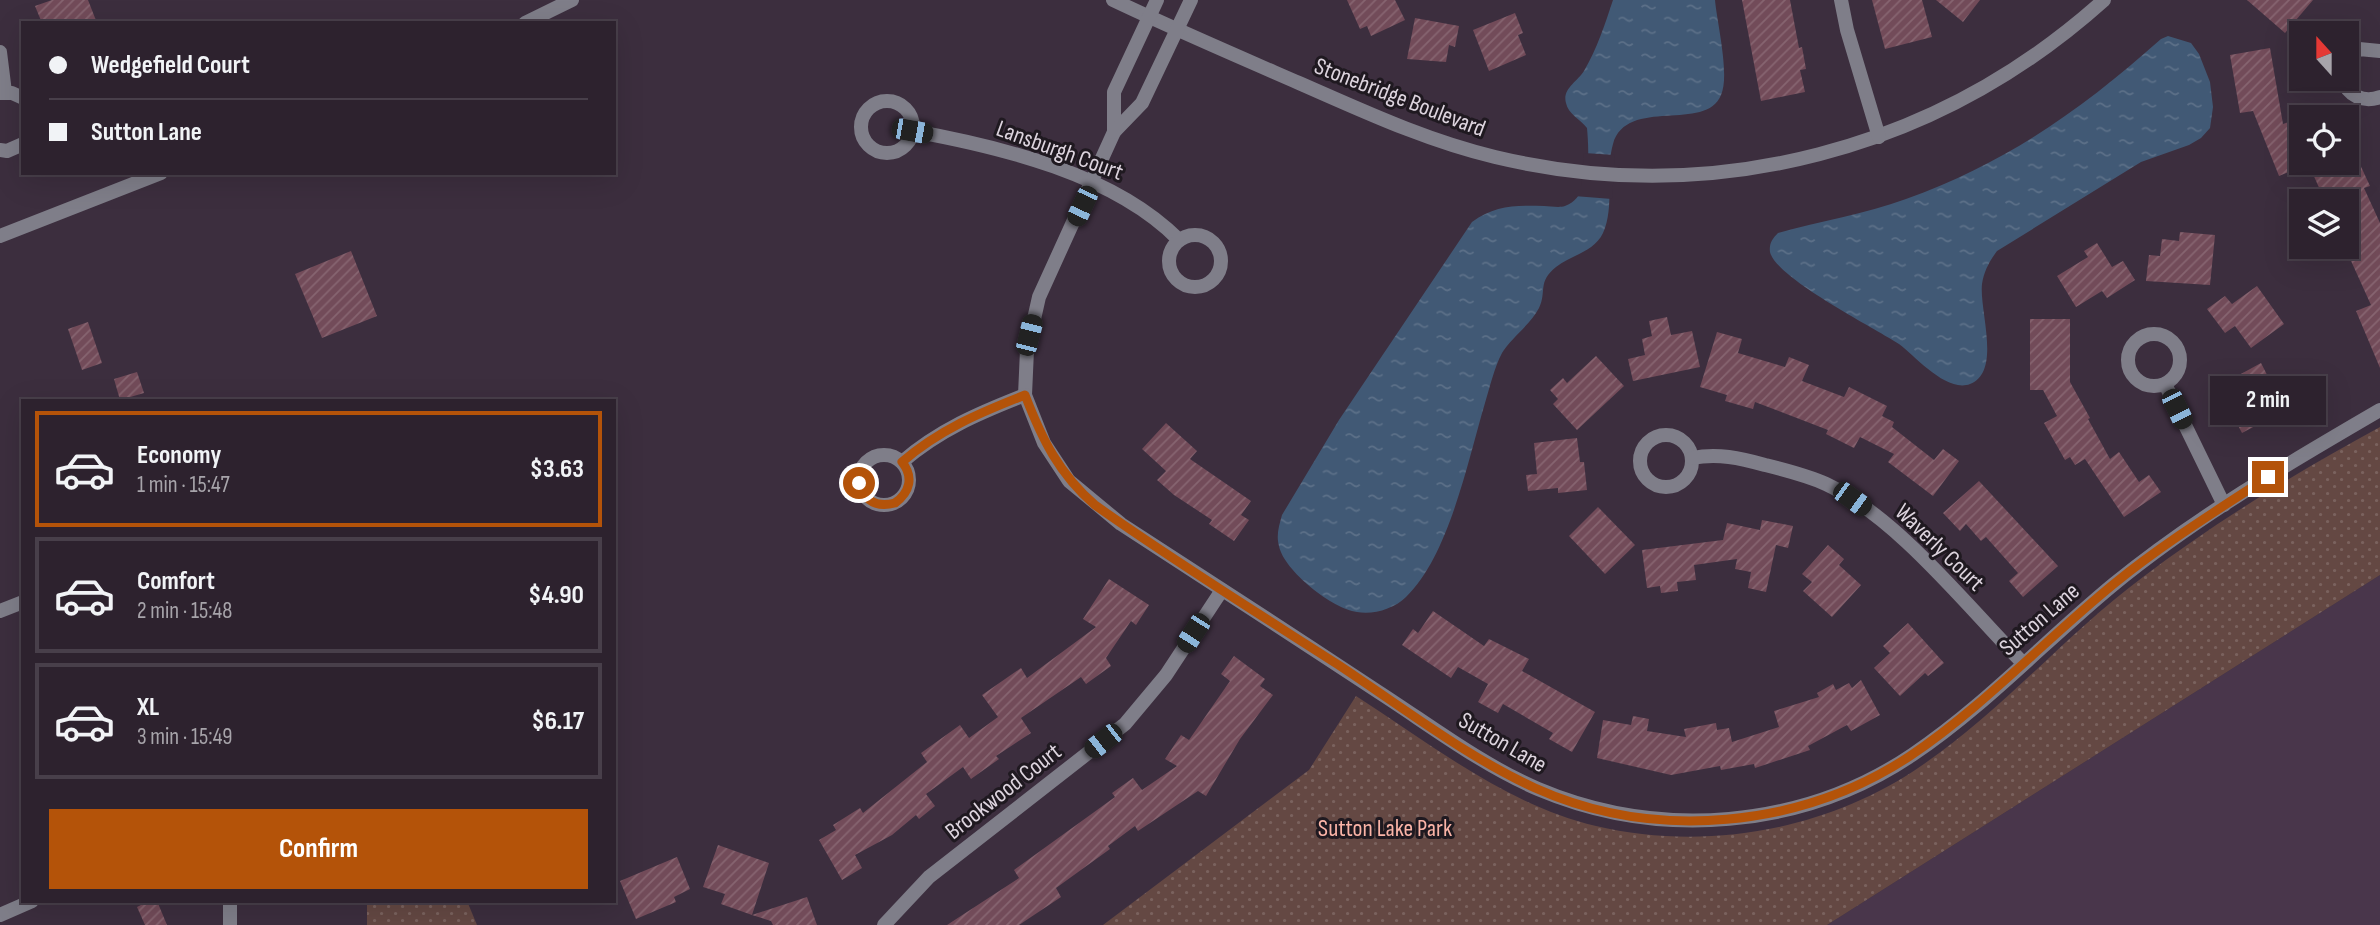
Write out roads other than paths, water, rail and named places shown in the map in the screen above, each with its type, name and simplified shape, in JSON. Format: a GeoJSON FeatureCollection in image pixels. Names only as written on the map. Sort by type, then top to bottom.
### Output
{"type":"FeatureCollection","features":[{"type":"Feature","properties":{"kind":"street"},"geometry":{"type":"LineString","coordinates":[[529,21],[572,0]]}},
{"type":"Feature","properties":{"kind":"street","name":"Stonebridge Boulevard"},"geometry":{"type":"LineString","coordinates":[[1113,0],[1433,139],[1495,157],[1576,172],[1616,175],[1680,175],[1761,167],[1820,155],[1879,136],[1946,110],[1986,88],[2050,44],[2104,0]]}},
{"type":"Feature","properties":{"kind":"street","name":"Sutton Lane"},"geometry":{"type":"LineString","coordinates":[[1157,0],[1114,92],[1114,131],[1093,183],[1039,297],[1029,335],[1025,395],[1055,462],[1084,496],[1121,524],[1465,748],[1535,788],[1583,805],[1663,820],[1752,817],[1798,807],[1852,787],[1911,755],[1948,728],[2116,582],[2224,505],[2380,410]]}},
{"type":"Feature","properties":{"kind":"street"},"geometry":{"type":"LineString","coordinates":[[1114,131],[1142,103],[1191,0]]}},
{"type":"Feature","properties":{"kind":"street"},"geometry":{"type":"LineString","coordinates":[[1841,0],[1847,30],[1879,136]]}},
{"type":"Feature","properties":{"kind":"street"},"geometry":{"type":"LineString","coordinates":[[2359,49],[2380,51]]}},
{"type":"Feature","properties":{"kind":"street"},"geometry":{"type":"LineString","coordinates":[[0,52],[3,92],[21,97]]}},
{"type":"Feature","properties":{"kind":"street"},"geometry":{"type":"LineString","coordinates":[[2350,91],[2359,99],[2380,97]]}},
{"type":"Feature","properties":{"kind":"street","name":"Lansburgh Court"},"geometry":{"type":"LineString","coordinates":[[912,131],[1001,151],[1093,183],[1157,218],[1179,240]]}},
{"type":"Feature","properties":{"kind":"street"},"geometry":{"type":"LineString","coordinates":[[0,150],[21,145]]}},
{"type":"Feature","properties":{"kind":"street"},"geometry":{"type":"LineString","coordinates":[[0,236],[156,175]]}},
{"type":"Feature","properties":{"kind":"street"},"geometry":{"type":"LineString","coordinates":[[2165,384],[2224,505]]}},
{"type":"Feature","properties":{"kind":"street"},"geometry":{"type":"LineString","coordinates":[[902,462],[938,433],[1025,395]]}},
{"type":"Feature","properties":{"kind":"street","name":"Waverly Court"},"geometry":{"type":"LineString","coordinates":[[1692,458],[1731,456],[1826,484],[1852,499],[1896,534],[2022,662]]}},
{"type":"Feature","properties":{"kind":"street","name":"Brookwood Court"},"geometry":{"type":"LineString","coordinates":[[884,925],[929,877],[1125,724],[1166,675],[1222,590]]}},
{"type":"Feature","properties":{"kind":"street"},"geometry":{"type":"LineString","coordinates":[[0,611],[21,603]]}},
{"type":"Feature","properties":{"kind":"street"},"geometry":{"type":"LineString","coordinates":[[0,915],[27,903]]}},
{"type":"Feature","properties":{"kind":"street"},"geometry":{"type":"LineString","coordinates":[[230,903],[230,925]]}},
{"type":"Feature","properties":{"kind":"water"},"geometry":{"type":"Polygon","coordinates":[[[1613,0],[1715,0],[1724,62],[1721,95],[1713,106],[1700,112],[1649,117],[1634,121],[1621,130],[1613,144],[1611,155],[1607,223],[1603,233],[1594,245],[1550,272],[1544,282],[1539,308],[1502,353],[1492,378],[1455,506],[1434,557],[1421,579],[1406,597],[1383,610],[1357,612],[1335,604],[1300,577],[1283,556],[1278,542],[1282,515],[1339,420],[1472,222],[1489,212],[1506,207],[1565,206],[1574,201],[1580,193],[1587,172],[1587,128],[1569,110],[1565,98],[1593,54],[1613,0]]]}},
{"type":"Feature","properties":{"kind":"water"},"geometry":{"type":"Polygon","coordinates":[[[2168,36],[2191,43],[2199,54],[2210,82],[2213,107],[2210,128],[2201,138],[2189,145],[2141,162],[1997,251],[1987,267],[1982,284],[1987,339],[1985,367],[1980,377],[1970,384],[1961,385],[1942,379],[1899,344],[1807,288],[1776,263],[1770,246],[1778,233],[1906,199],[1978,168],[2042,132],[2102,89],[2168,36]]]}},
{"type":"Feature","properties":{"kind":"park label","name":"Sutton Lake Park"},"geometry":{"type":"Point","coordinates":[1385,828]}}]}
